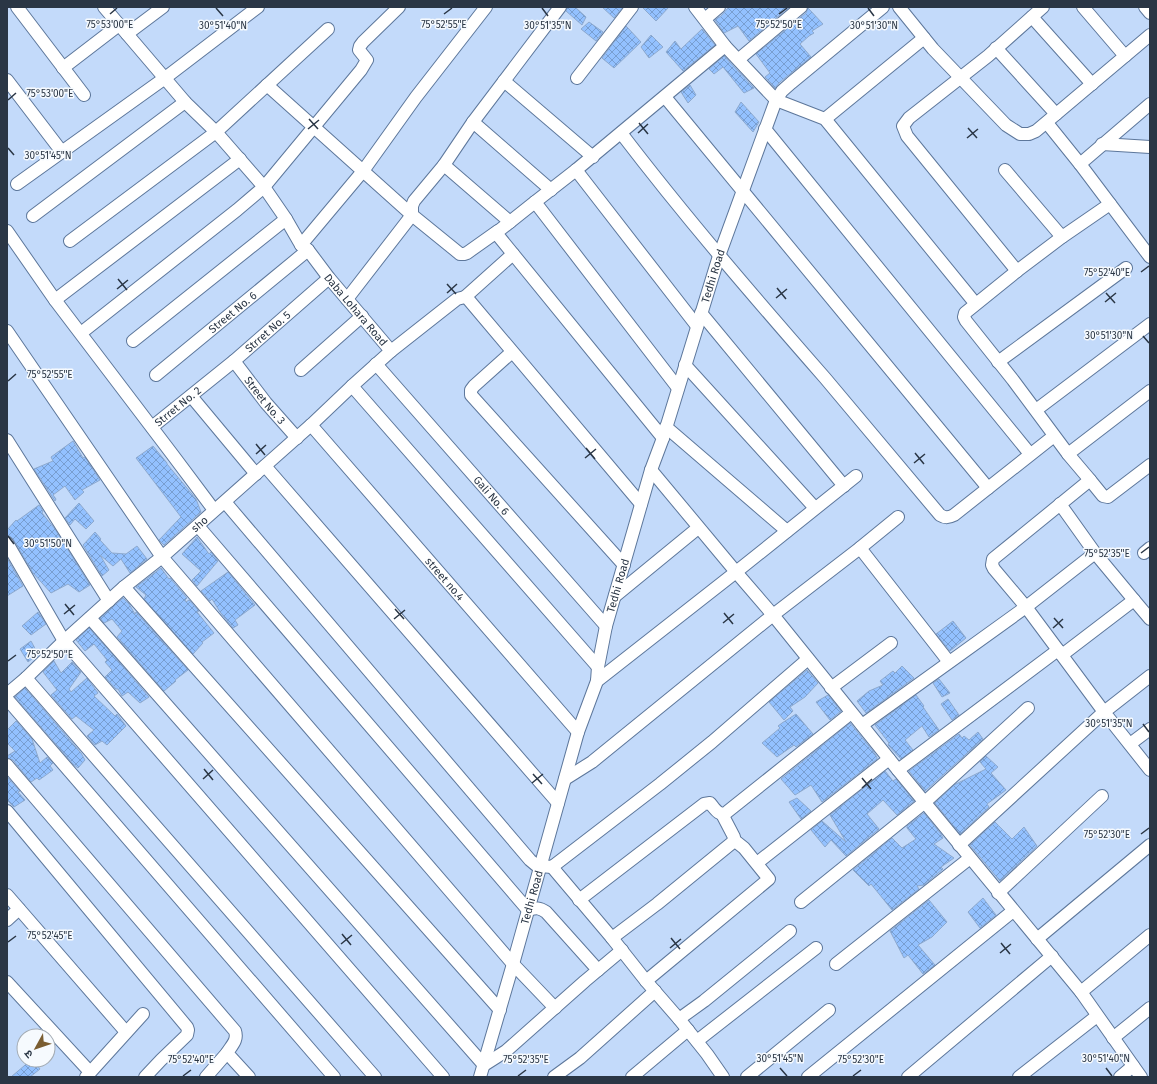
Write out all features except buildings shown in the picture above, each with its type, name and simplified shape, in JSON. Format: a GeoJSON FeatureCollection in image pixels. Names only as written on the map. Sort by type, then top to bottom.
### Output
{"type":"FeatureCollection","features":[{"type":"Feature","properties":{"kind":"street"},"geometry":{"type":"LineString","coordinates":[[17,7],[84,95]]}},
{"type":"Feature","properties":{"kind":"street","name":"Daba Lohara Road"},"geometry":{"type":"LineString","coordinates":[[104,7],[185,102],[216,132],[264,186],[305,247],[329,278],[391,351],[457,299],[465,297],[513,254]]}},
{"type":"Feature","properties":{"kind":"street"},"geometry":{"type":"LineString","coordinates":[[127,34],[163,7]]}},
{"type":"Feature","properties":{"kind":"street"},"geometry":{"type":"LineString","coordinates":[[17,184],[165,78],[258,7]]}},
{"type":"Feature","properties":{"kind":"street"},"geometry":{"type":"LineString","coordinates":[[81,333],[237,210],[264,186],[366,63],[367,60],[359,50],[363,42],[399,7]]}},
{"type":"Feature","properties":{"kind":"street","name":"Street No. 6"},"geometry":{"type":"LineString","coordinates":[[156,375],[305,247],[416,97],[486,7]]}},
{"type":"Feature","properties":{"kind":"street"},"geometry":{"type":"LineString","coordinates":[[347,299],[412,215],[412,206],[414,201],[444,165],[473,122],[560,7]]}},
{"type":"Feature","properties":{"kind":"street"},"geometry":{"type":"LineString","coordinates":[[577,78],[632,7]]}},
{"type":"Feature","properties":{"kind":"street"},"geometry":{"type":"LineString","coordinates":[[695,7],[726,46],[776,100],[825,120],[975,303]]}},
{"type":"Feature","properties":{"kind":"street"},"geometry":{"type":"LineString","coordinates":[[705,19],[718,7]]}},
{"type":"Feature","properties":{"kind":"street"},"geometry":{"type":"LineString","coordinates":[[739,59],[801,7]]}},
{"type":"Feature","properties":{"kind":"street","name":"Tedhi Road"},"geometry":{"type":"LineString","coordinates":[[480,1077],[528,910],[546,866],[558,803],[578,732],[597,681],[598,667],[606,626],[651,470],[719,256],[765,129],[776,100],[782,91],[883,7]]}},
{"type":"Feature","properties":{"kind":"street"},"geometry":{"type":"LineString","coordinates":[[1017,270],[907,136],[903,126],[909,118],[960,78],[1043,7]]}},
{"type":"Feature","properties":{"kind":"street"},"geometry":{"type":"LineString","coordinates":[[1083,7],[1125,56]]}},
{"type":"Feature","properties":{"kind":"street"},"geometry":{"type":"LineString","coordinates":[[1145,7],[1150,13]]}},
{"type":"Feature","properties":{"kind":"street"},"geometry":{"type":"LineString","coordinates":[[904,8],[924,38],[960,78],[1006,126],[1020,134],[1029,134],[1047,123],[1150,35]]}},
{"type":"Feature","properties":{"kind":"street"},"geometry":{"type":"LineString","coordinates":[[1032,17],[1092,84]]}},
{"type":"Feature","properties":{"kind":"street"},"geometry":{"type":"LineString","coordinates":[[63,68],[119,25]]}},
{"type":"Feature","properties":{"kind":"street"},"geometry":{"type":"LineString","coordinates":[[70,241],[216,132],[328,30]]}},
{"type":"Feature","properties":{"kind":"street"},"geometry":{"type":"LineString","coordinates":[[825,120],[924,38]]}},
{"type":"Feature","properties":{"kind":"street"},"geometry":{"type":"LineString","coordinates":[[267,85],[412,215],[460,254],[464,254],[468,253],[552,190],[726,46]]}},
{"type":"Feature","properties":{"kind":"street"},"geometry":{"type":"LineString","coordinates":[[996,48],[1056,114]]}},
{"type":"Feature","properties":{"kind":"street"},"geometry":{"type":"LineString","coordinates":[[7,80],[62,152]]}},
{"type":"Feature","properties":{"kind":"street"},"geometry":{"type":"LineString","coordinates":[[504,81],[593,157]]}},
{"type":"Feature","properties":{"kind":"street"},"geometry":{"type":"LineString","coordinates":[[665,96],[988,488]]}},
{"type":"Feature","properties":{"kind":"street"},"geometry":{"type":"LineString","coordinates":[[33,216],[185,102]]}},
{"type":"Feature","properties":{"kind":"street"},"geometry":{"type":"LineString","coordinates":[[1080,164],[1150,104]]}},
{"type":"Feature","properties":{"kind":"street"},"geometry":{"type":"LineString","coordinates":[[473,122],[552,190]]}},
{"type":"Feature","properties":{"kind":"street"},"geometry":{"type":"LineString","coordinates":[[1047,123],[1150,257]]}},
{"type":"Feature","properties":{"kind":"street"},"geometry":{"type":"LineString","coordinates":[[765,129],[1030,454]]}},
{"type":"Feature","properties":{"kind":"street"},"geometry":{"type":"LineString","coordinates":[[621,134],[719,256],[890,454],[940,515],[948,518],[954,515],[1054,436]]}},
{"type":"Feature","properties":{"kind":"street"},"geometry":{"type":"LineString","coordinates":[[1102,144],[1150,147]]}},
{"type":"Feature","properties":{"kind":"street"},"geometry":{"type":"LineString","coordinates":[[54,300],[240,159]]}},
{"type":"Feature","properties":{"kind":"street"},"geometry":{"type":"LineString","coordinates":[[444,165],[510,222]]}},
{"type":"Feature","properties":{"kind":"street"},"geometry":{"type":"LineString","coordinates":[[576,170],[698,326]]}},
{"type":"Feature","properties":{"kind":"street"},"geometry":{"type":"LineString","coordinates":[[1005,170],[1062,237]]}},
{"type":"Feature","properties":{"kind":"street"},"geometry":{"type":"LineString","coordinates":[[535,202],[678,388]]}},
{"type":"Feature","properties":{"kind":"street"},"geometry":{"type":"LineString","coordinates":[[1110,204],[1017,270],[975,303],[965,313],[964,317],[1036,410],[1054,436],[1103,496],[1108,497],[1150,465]]}},
{"type":"Feature","properties":{"kind":"street"},"geometry":{"type":"LineString","coordinates":[[133,341],[286,219]]}},
{"type":"Feature","properties":{"kind":"street"},"geometry":{"type":"LineString","coordinates":[[7,231],[54,300],[81,333],[214,510]]}},
{"type":"Feature","properties":{"kind":"street"},"geometry":{"type":"LineString","coordinates":[[498,231],[496,233],[513,254],[664,433],[787,531]]}},
{"type":"Feature","properties":{"kind":"street"},"geometry":{"type":"LineString","coordinates":[[998,362],[1126,268]]}},
{"type":"Feature","properties":{"kind":"street","name":"Strret No. 5"},"geometry":{"type":"LineString","coordinates":[[205,385],[329,278]]}},
{"type":"Feature","properties":{"kind":"street"},"geometry":{"type":"LineString","coordinates":[[465,297],[468,298],[641,504]]}},
{"type":"Feature","properties":{"kind":"street"},"geometry":{"type":"LineString","coordinates":[[702,313],[844,486]]}},
{"type":"Feature","properties":{"kind":"street"},"geometry":{"type":"LineString","coordinates":[[301,370],[362,316]]}},
{"type":"Feature","properties":{"kind":"street"},"geometry":{"type":"LineString","coordinates":[[1036,410],[1150,324]]}},
{"type":"Feature","properties":{"kind":"street"},"geometry":{"type":"LineString","coordinates":[[7,331],[162,557],[513,964],[555,1008]]}},
{"type":"Feature","properties":{"kind":"street","name":"sho"},"geometry":{"type":"LineString","coordinates":[[7,694],[26,678],[64,640],[124,587],[198,526],[214,510],[297,438],[391,351]]}},
{"type":"Feature","properties":{"kind":"street"},"geometry":{"type":"LineString","coordinates":[[512,352],[474,386],[471,390],[471,395],[624,565]]}},
{"type":"Feature","properties":{"kind":"street","name":"Street No. 3"},"geometry":{"type":"LineString","coordinates":[[234,361],[266,403],[297,438]]}},
{"type":"Feature","properties":{"kind":"street","name":"Gali No. 6"},"geometry":{"type":"LineString","coordinates":[[376,364],[606,626]]}},
{"type":"Feature","properties":{"kind":"street"},"geometry":{"type":"LineString","coordinates":[[685,365],[815,508]]}},
{"type":"Feature","properties":{"kind":"street","name":"Strret No. 2"},"geometry":{"type":"LineString","coordinates":[[152,427],[205,385]]}},
{"type":"Feature","properties":{"kind":"street"},"geometry":{"type":"LineString","coordinates":[[352,386],[598,667]]}},
{"type":"Feature","properties":{"kind":"street"},"geometry":{"type":"LineString","coordinates":[[1068,454],[1150,391]]}},
{"type":"Feature","properties":{"kind":"street"},"geometry":{"type":"LineString","coordinates":[[191,396],[261,470],[558,803]]}},
{"type":"Feature","properties":{"kind":"street","name":"street no.4"},"geometry":{"type":"LineString","coordinates":[[311,425],[578,732]]}},
{"type":"Feature","properties":{"kind":"street"},"geometry":{"type":"LineString","coordinates":[[7,440],[109,601]]}},
{"type":"Feature","properties":{"kind":"street"},"geometry":{"type":"LineString","coordinates":[[651,470],[698,528],[773,615],[998,893],[1052,956],[1080,992],[1141,1077]]}},
{"type":"Feature","properties":{"kind":"street"},"geometry":{"type":"LineString","coordinates":[[597,681],[856,476]]}},
{"type":"Feature","properties":{"kind":"street"},"geometry":{"type":"LineString","coordinates":[[1090,480],[1004,549],[993,559],[992,565],[1150,770]]}},
{"type":"Feature","properties":{"kind":"street"},"geometry":{"type":"LineString","coordinates":[[225,502],[530,860],[536,865],[546,866],[579,900],[612,938],[654,991],[697,1041],[722,1077]]}},
{"type":"Feature","properties":{"kind":"street"},"geometry":{"type":"LineString","coordinates":[[1060,504],[1095,553],[1150,619]]}},
{"type":"Feature","properties":{"kind":"street"},"geometry":{"type":"LineString","coordinates":[[565,780],[592,762],[898,516]]}},
{"type":"Feature","properties":{"kind":"street"},"geometry":{"type":"LineString","coordinates":[[198,526],[528,910],[540,908],[546,912],[598,970]]}},
{"type":"Feature","properties":{"kind":"street"},"geometry":{"type":"LineString","coordinates":[[615,596],[698,528]]}},
{"type":"Feature","properties":{"kind":"street"},"geometry":{"type":"LineString","coordinates":[[7,543],[64,640],[443,1077]]}},
{"type":"Feature","properties":{"kind":"street"},"geometry":{"type":"LineString","coordinates":[[860,548],[949,662]]}},
{"type":"Feature","properties":{"kind":"street"},"geometry":{"type":"LineString","coordinates":[[862,725],[1026,608],[1095,553]]}},
{"type":"Feature","properties":{"kind":"street"},"geometry":{"type":"LineString","coordinates":[[124,587],[500,1010]]}},
{"type":"Feature","properties":{"kind":"street"},"geometry":{"type":"LineString","coordinates":[[898,770],[1134,600]]}},
{"type":"Feature","properties":{"kind":"street"},"geometry":{"type":"LineString","coordinates":[[90,618],[484,1065],[506,1052],[622,950]]}},
{"type":"Feature","properties":{"kind":"street"},"geometry":{"type":"LineString","coordinates":[[831,688],[891,643]]}},
{"type":"Feature","properties":{"kind":"street"},"geometry":{"type":"LineString","coordinates":[[546,866],[660,784],[712,742],[808,659]]}},
{"type":"Feature","properties":{"kind":"street"},"geometry":{"type":"LineString","coordinates":[[959,845],[1104,712],[1150,676]]}},
{"type":"Feature","properties":{"kind":"street"},"geometry":{"type":"LineString","coordinates":[[26,678],[375,1077]]}},
{"type":"Feature","properties":{"kind":"street"},"geometry":{"type":"LineString","coordinates":[[7,699],[334,1077]]}},
{"type":"Feature","properties":{"kind":"street"},"geometry":{"type":"LineString","coordinates":[[801,902],[925,802],[1028,708]]}},
{"type":"Feature","properties":{"kind":"street"},"geometry":{"type":"LineString","coordinates":[[722,814],[727,812],[852,713]]}},
{"type":"Feature","properties":{"kind":"street"},"geometry":{"type":"LineString","coordinates":[[1130,744],[1150,729]]}},
{"type":"Feature","properties":{"kind":"street"},"geometry":{"type":"LineString","coordinates":[[757,863],[889,759]]}},
{"type":"Feature","properties":{"kind":"street"},"geometry":{"type":"LineString","coordinates":[[7,765],[232,1027],[237,1036],[236,1040],[206,1077]]}},
{"type":"Feature","properties":{"kind":"street"},"geometry":{"type":"LineString","coordinates":[[998,893],[1102,796]]}},
{"type":"Feature","properties":{"kind":"street"},"geometry":{"type":"LineString","coordinates":[[579,900],[704,804],[710,803],[717,812],[722,814],[734,837],[734,840],[744,848],[769,879],[646,981]]}},
{"type":"Feature","properties":{"kind":"street"},"geometry":{"type":"LineString","coordinates":[[7,812],[187,1027],[187,1035],[145,1077]]}},
{"type":"Feature","properties":{"kind":"street"},"geometry":{"type":"LineString","coordinates":[[612,938],[724,850],[734,840]]}},
{"type":"Feature","properties":{"kind":"street"},"geometry":{"type":"LineString","coordinates":[[1036,939],[1150,844]]}},
{"type":"Feature","properties":{"kind":"street"},"geometry":{"type":"LineString","coordinates":[[836,964],[970,858]]}},
{"type":"Feature","properties":{"kind":"street"},"geometry":{"type":"LineString","coordinates":[[7,895],[126,1032]]}},
{"type":"Feature","properties":{"kind":"street"},"geometry":{"type":"LineString","coordinates":[[7,920],[19,909]]}},
{"type":"Feature","properties":{"kind":"street"},"geometry":{"type":"LineString","coordinates":[[808,1077],[1013,911]]}},
{"type":"Feature","properties":{"kind":"street"},"geometry":{"type":"LineString","coordinates":[[679,1019],[790,930]]}},
{"type":"Feature","properties":{"kind":"street"},"geometry":{"type":"LineString","coordinates":[[1080,992],[1150,934]]}},
{"type":"Feature","properties":{"kind":"street"},"geometry":{"type":"LineString","coordinates":[[697,1041],[816,948]]}},
{"type":"Feature","properties":{"kind":"street"},"geometry":{"type":"LineString","coordinates":[[908,1077],[1052,956]]}},
{"type":"Feature","properties":{"kind":"street"},"geometry":{"type":"LineString","coordinates":[[7,982],[88,1075],[143,1014]]}},
{"type":"Feature","properties":{"kind":"street"},"geometry":{"type":"LineString","coordinates":[[554,1077],[580,1058],[654,991]]}},
{"type":"Feature","properties":{"kind":"street"},"geometry":{"type":"LineString","coordinates":[[1113,1038],[1150,1008]]}},
{"type":"Feature","properties":{"kind":"street"},"geometry":{"type":"LineString","coordinates":[[746,1077],[829,1010]]}},
{"type":"Feature","properties":{"kind":"street"},"geometry":{"type":"LineString","coordinates":[[1019,1077],[1097,1016]]}},
{"type":"Feature","properties":{"kind":"street"},"geometry":{"type":"LineString","coordinates":[[632,1077],[688,1030]]}},
{"type":"Feature","properties":{"kind":"street"},"geometry":{"type":"LineString","coordinates":[[227,1053],[249,1077]]}},
{"type":"Feature","properties":{"kind":"street"},"geometry":{"type":"LineString","coordinates":[[1120,1077],[1133,1066]]}}]}
